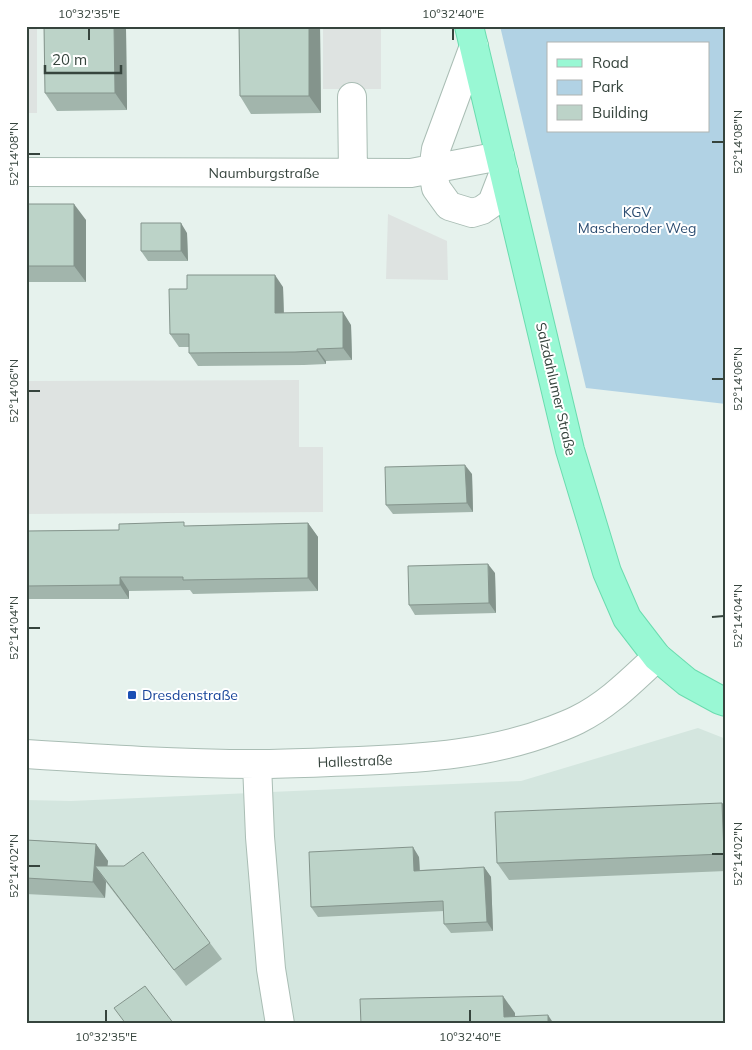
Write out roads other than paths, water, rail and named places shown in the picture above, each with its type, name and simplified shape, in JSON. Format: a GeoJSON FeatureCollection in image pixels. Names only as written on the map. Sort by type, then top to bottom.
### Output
{"type":"FeatureCollection","features":[{"type":"Feature","properties":{"kind":"main road","name":"Salzdahlumer Straße"},"geometry":{"type":"LineString","coordinates":[[472,36],[570,450],[607,572],[627,618],[657,656],[687,682],[726,702]]}},
{"type":"Feature","properties":{"kind":"street"},"geometry":{"type":"LineString","coordinates":[[472,36],[436,149],[433,170],[436,188],[449,206],[472,214],[492,203],[502,164]]}},
{"type":"Feature","properties":{"kind":"street"},"geometry":{"type":"LineString","coordinates":[[352,97],[353,173]]}},
{"type":"Feature","properties":{"kind":"street","name":"Naumburgstraße"},"geometry":{"type":"LineString","coordinates":[[26,172],[411,173],[502,164]]}},
{"type":"Feature","properties":{"kind":"street","name":"Hallestraße"},"geometry":{"type":"LineString","coordinates":[[26,754],[256,764],[400,759],[453,754],[491,748],[528,739],[577,720],[601,707],[657,656]]}},
{"type":"Feature","properties":{"kind":"street"},"geometry":{"type":"LineString","coordinates":[[256,764],[271,970],[280,1024]]}},
{"type":"Feature","properties":{"kind":"place","name":"Dresdenstraße"},"geometry":{"type":"Point","coordinates":[132,695]}},
{"type":"Feature","properties":{"kind":"park label","name":"KGV Mascheroder Weg"},"geometry":{"type":"Point","coordinates":[637,220]}}]}
